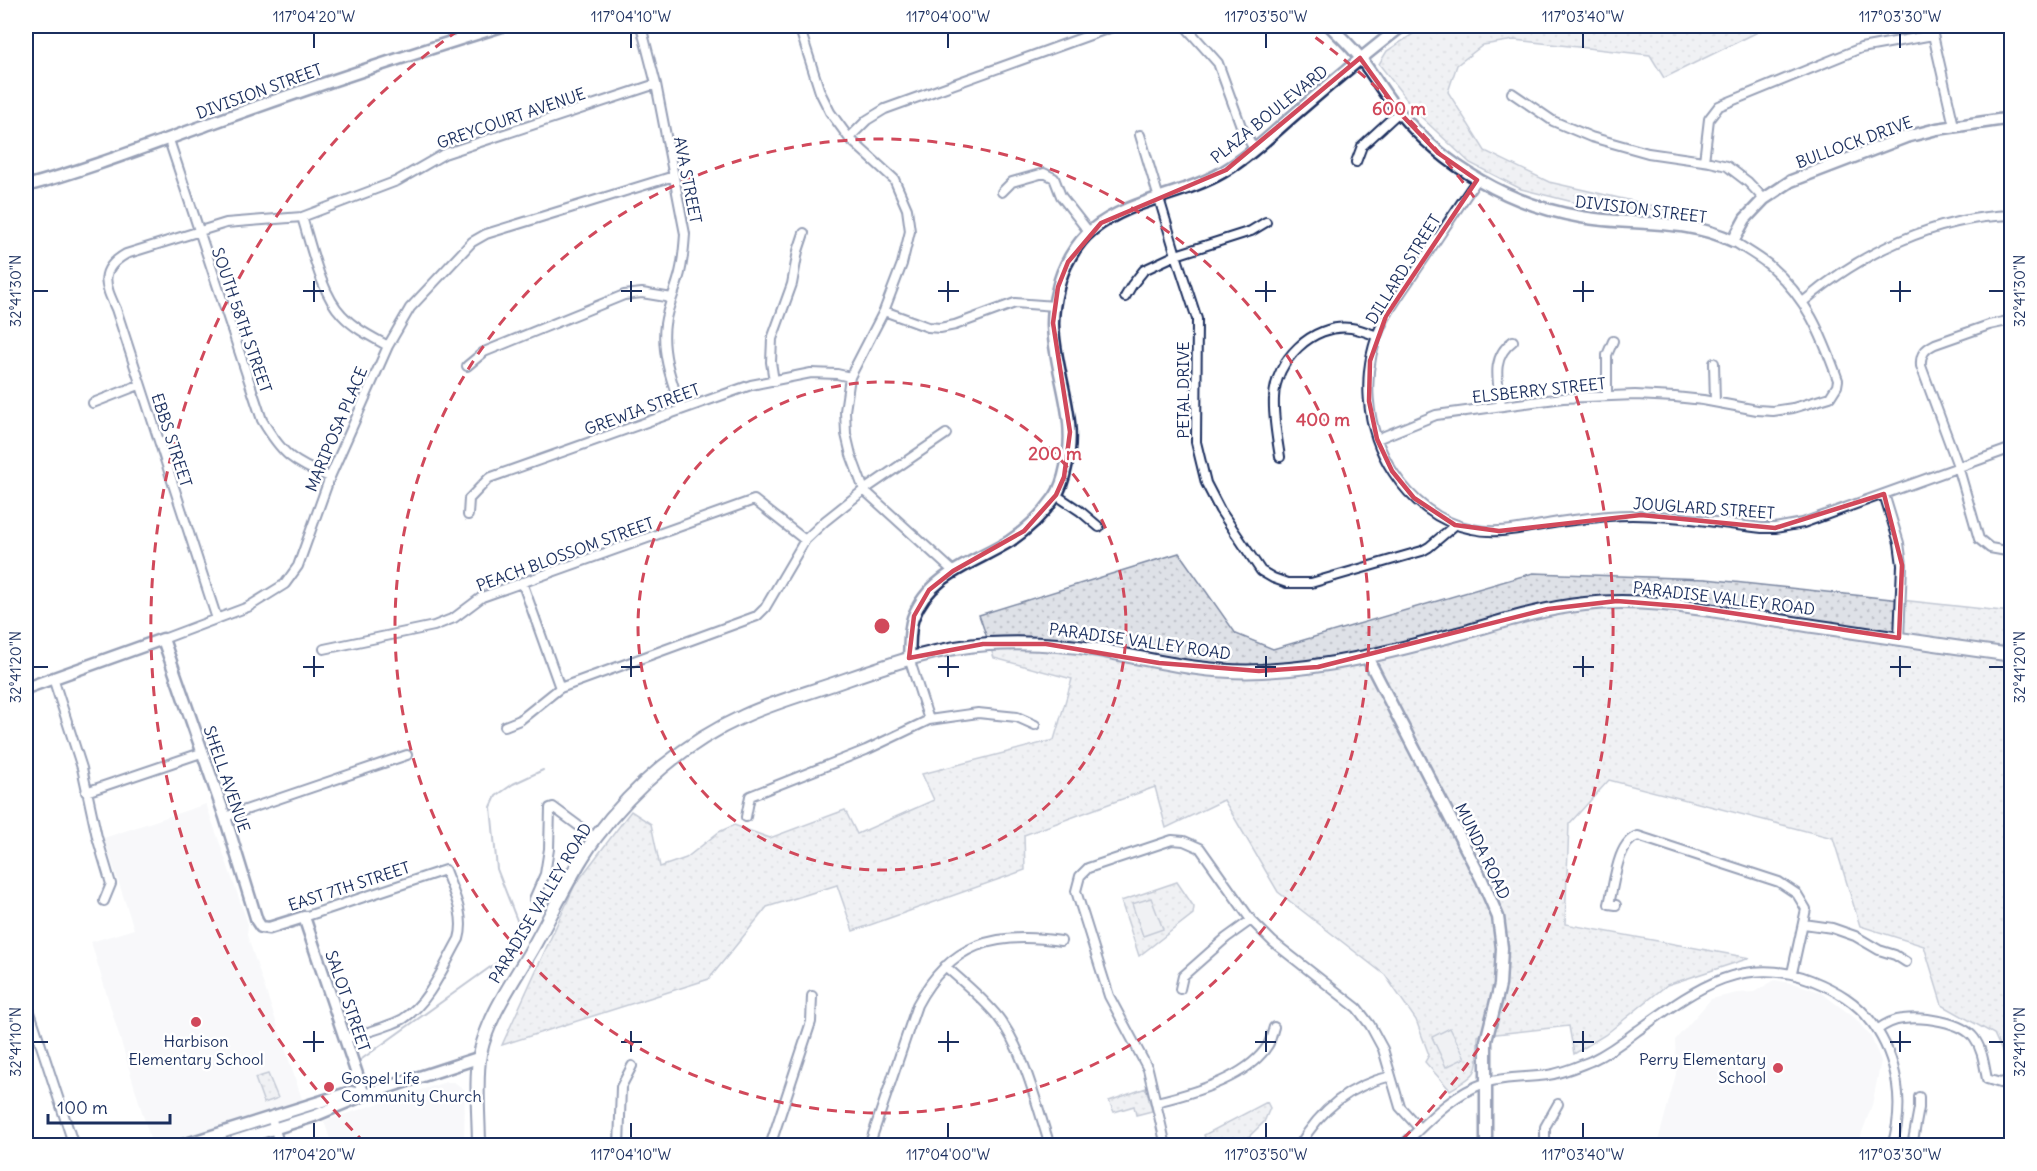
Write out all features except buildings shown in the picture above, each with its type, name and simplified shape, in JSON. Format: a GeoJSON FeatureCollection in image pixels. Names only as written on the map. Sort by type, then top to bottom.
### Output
{"type":"FeatureCollection","features":[{"type":"Feature","properties":{"kind":"main road","name":"PARADISE VALLEY ROAD"},"geometry":{"type":"LineString","coordinates":[[478,1059],[496,1008],[595,838],[640,787],[668,762],[706,736],[746,715],[909,658],[983,644],[1021,642],[1098,650],[1159,663],[1216,670],[1259,671],[1318,667],[1367,657],[1548,609],[1617,601],[1691,607],[2012,656]]}},
{"type":"Feature","properties":{"kind":"main road"},"geometry":{"type":"LineString","coordinates":[[478,1059],[479,1146]]}},
{"type":"Feature","properties":{"kind":"street","name":"DIVISION STREET"},"geometry":{"type":"LineString","coordinates":[[26,186],[169,140],[210,123],[374,66],[502,26]]}},
{"type":"Feature","properties":{"kind":"street","name":"AVA STREET"},"geometry":{"type":"LineString","coordinates":[[641,26],[656,84],[685,234],[683,258],[665,323],[664,349],[681,409]]}},
{"type":"Feature","properties":{"kind":"street"},"geometry":{"type":"LineString","coordinates":[[799,26],[820,92],[830,112],[849,138],[894,179],[907,209],[910,231],[902,264],[884,310],[850,377],[845,411],[846,434],[851,455],[864,490],[953,571]]}},
{"type":"Feature","properties":{"kind":"street"},"geometry":{"type":"LineString","coordinates":[[849,138],[867,120],[885,109],[1115,26]]}},
{"type":"Feature","properties":{"kind":"street"},"geometry":{"type":"LineString","coordinates":[[1185,26],[1218,63],[1241,126],[1254,149]]}},
{"type":"Feature","properties":{"kind":"street","name":"DIVISION STREET"},"geometry":{"type":"LineString","coordinates":[[1330,26],[1360,58],[1399,112],[1438,153],[1477,180],[1531,204],[1572,216],[1693,228],[1721,235],[1767,263],[1804,301],[1819,330],[1838,380]]}},
{"type":"Feature","properties":{"kind":"street","name":"PLAZA BOULEVARD"},"geometry":{"type":"LineString","coordinates":[[1056,495],[1070,454],[1070,432],[1069,411],[1053,323],[1055,306],[1058,287],[1065,268],[1089,232],[1120,212],[1199,185],[1226,170],[1254,149],[1360,58],[1402,26]]}},
{"type":"Feature","properties":{"kind":"street"},"geometry":{"type":"LineString","coordinates":[[1931,26],[1954,126]]}},
{"type":"Feature","properties":{"kind":"street"},"geometry":{"type":"LineString","coordinates":[[1704,161],[1709,119],[1719,106],[1861,48],[1933,35]]}},
{"type":"Feature","properties":{"kind":"street","name":"GREYCOURT AVENUE"},"geometry":{"type":"LineString","coordinates":[[108,270],[114,261],[126,255],[226,223],[302,217],[397,181],[444,154],[656,84]]}},
{"type":"Feature","properties":{"kind":"street"},"geometry":{"type":"LineString","coordinates":[[1512,93],[1553,121],[1591,137],[1648,153],[1727,166],[1736,171],[1764,199]]}},
{"type":"Feature","properties":{"kind":"street"},"geometry":{"type":"LineString","coordinates":[[1356,162],[1362,146],[1399,112]]}},
{"type":"Feature","properties":{"kind":"street","name":"BULLOCK DRIVE"},"geometry":{"type":"LineString","coordinates":[[1733,241],[1745,219],[1764,199],[1791,181],[1885,144],[1954,126],[2012,118]]}},
{"type":"Feature","properties":{"kind":"street","name":"PETAL DRIVE"},"geometry":{"type":"LineString","coordinates":[[1140,135],[1197,319],[1196,442],[1202,470],[1216,503],[1261,571],[1287,583],[1311,582],[1422,551],[1455,525]]}},
{"type":"Feature","properties":{"kind":"street","name":"SOUTH 58TH STREET"},"geometry":{"type":"LineString","coordinates":[[169,140],[262,420],[275,442],[293,461],[330,477]]}},
{"type":"Feature","properties":{"kind":"street"},"geometry":{"type":"LineString","coordinates":[[1002,192],[1012,182],[1044,173],[1054,178],[1061,196],[1089,232]]}},
{"type":"Feature","properties":{"kind":"street","name":"MARIPOSA PLACE"},"geometry":{"type":"LineString","coordinates":[[26,688],[248,607],[285,584],[298,566],[330,477],[388,346],[410,308],[472,242],[486,234],[674,176]]}},
{"type":"Feature","properties":{"kind":"street","name":"DILLARD STREET"},"geometry":{"type":"LineString","coordinates":[[1455,525],[1423,506],[1406,490],[1386,461],[1370,414],[1368,388],[1370,361],[1386,316],[1477,180]]}},
{"type":"Feature","properties":{"kind":"street"},"geometry":{"type":"LineString","coordinates":[[1804,301],[1850,267],[1900,241],[1952,224],[2012,215]]}},
{"type":"Feature","properties":{"kind":"street"},"geometry":{"type":"LineString","coordinates":[[302,217],[328,295],[340,314],[358,329],[388,346]]}},
{"type":"Feature","properties":{"kind":"street"},"geometry":{"type":"LineString","coordinates":[[1125,297],[1144,270],[1176,255],[1251,231],[1266,222]]}},
{"type":"Feature","properties":{"kind":"street"},"geometry":{"type":"LineString","coordinates":[[774,381],[771,362],[772,339],[792,284],[804,233]]}},
{"type":"Feature","properties":{"kind":"street","name":"EBBS STREET"},"geometry":{"type":"LineString","coordinates":[[108,270],[106,286],[116,309],[217,619]]}},
{"type":"Feature","properties":{"kind":"street"},"geometry":{"type":"LineString","coordinates":[[467,366],[484,352],[624,295],[642,293],[672,298]]}},
{"type":"Feature","properties":{"kind":"street"},"geometry":{"type":"LineString","coordinates":[[884,310],[928,327],[940,328],[955,325],[1015,303],[1055,306]]}},
{"type":"Feature","properties":{"kind":"street"},"geometry":{"type":"LineString","coordinates":[[2012,320],[1989,325],[1926,348],[1922,354],[1921,366],[1958,466],[1978,536],[1990,548],[2012,552]]}},
{"type":"Feature","properties":{"kind":"street"},"geometry":{"type":"LineString","coordinates":[[1280,457],[1274,398],[1281,370],[1292,354],[1306,341],[1332,330],[1351,328],[1377,336]]}},
{"type":"Feature","properties":{"kind":"street"},"geometry":{"type":"LineString","coordinates":[[1501,406],[1497,366],[1504,350],[1513,341]]}},
{"type":"Feature","properties":{"kind":"street"},"geometry":{"type":"LineString","coordinates":[[1607,396],[1607,355],[1613,341]]}},
{"type":"Feature","properties":{"kind":"street"},"geometry":{"type":"LineString","coordinates":[[1714,363],[1715,402]]}},
{"type":"Feature","properties":{"kind":"street","name":"GREWIA STREET"},"geometry":{"type":"LineString","coordinates":[[468,515],[469,499],[489,478],[751,385],[811,373],[850,377]]}},
{"type":"Feature","properties":{"kind":"street","name":"ELSBERRY STREET"},"geometry":{"type":"LineString","coordinates":[[1377,439],[1436,415],[1563,398],[1635,395],[1781,411],[1830,397],[1838,380]]}},
{"type":"Feature","properties":{"kind":"street"},"geometry":{"type":"LineString","coordinates":[[93,403],[140,385]]}},
{"type":"Feature","properties":{"kind":"street"},"geometry":{"type":"LineString","coordinates":[[505,726],[520,720],[560,688],[757,616],[765,608],[805,540],[825,520],[864,490],[946,434]]}},
{"type":"Feature","properties":{"kind":"street","name":"JOUGLARD STREET"},"geometry":{"type":"LineString","coordinates":[[1455,525],[1473,530],[1499,531],[1608,516],[1641,515],[1775,528],[1803,523],[2012,448]]}},
{"type":"Feature","properties":{"kind":"street"},"geometry":{"type":"LineString","coordinates":[[1884,494],[1899,543],[1902,565],[1899,638]]}},
{"type":"Feature","properties":{"kind":"street"},"geometry":{"type":"LineString","coordinates":[[929,720],[909,658],[910,628],[914,616],[930,591],[953,571],[1009,542],[1024,531],[1056,495],[1099,527]]}},
{"type":"Feature","properties":{"kind":"street","name":"PEACH BLOSSOM STREET"},"geometry":{"type":"LineString","coordinates":[[324,649],[434,626],[454,618],[482,597],[754,500],[805,540]]}},
{"type":"Feature","properties":{"kind":"street"},"geometry":{"type":"LineString","coordinates":[[522,582],[560,688]]}},
{"type":"Feature","properties":{"kind":"street","name":"SHELL AVENUE"},"geometry":{"type":"LineString","coordinates":[[164,639],[201,753],[225,817],[257,921],[261,927]]}},
{"type":"Feature","properties":{"kind":"street","name":"MUNDA ROAD"},"geometry":{"type":"LineString","coordinates":[[1367,657],[1482,880],[1498,917],[1502,948],[1500,985],[1486,1041],[1486,1146]]}},
{"type":"Feature","properties":{"kind":"street"},"geometry":{"type":"LineString","coordinates":[[53,678],[82,768],[86,792],[111,884],[104,901]]}},
{"type":"Feature","properties":{"kind":"street"},"geometry":{"type":"LineString","coordinates":[[746,817],[750,796],[866,750],[929,720],[978,713],[1017,717],[1035,725]]}},
{"type":"Feature","properties":{"kind":"street"},"geometry":{"type":"LineString","coordinates":[[86,792],[201,753]]}},
{"type":"Feature","properties":{"kind":"street"},"geometry":{"type":"LineString","coordinates":[[225,817],[407,755]]}},
{"type":"Feature","properties":{"kind":"street"},"geometry":{"type":"LineString","coordinates":[[534,899],[545,874],[549,849],[550,808],[553,807],[595,838]]}},
{"type":"Feature","properties":{"kind":"street"},"geometry":{"type":"LineString","coordinates":[[1616,905],[1609,904],[1622,849],[1629,840],[1638,836],[1785,885],[1797,894],[1806,909],[1792,973]]}},
{"type":"Feature","properties":{"kind":"street"},"geometry":{"type":"LineString","coordinates":[[1166,1146],[1148,1069],[1109,996],[1076,891],[1077,881],[1093,866],[1173,840],[1184,841],[1200,848],[1251,920],[1273,942],[1357,1008],[1370,1024],[1383,1049],[1400,1107],[1419,1128]]}},
{"type":"Feature","properties":{"kind":"street","name":"EAST 7TH STREET"},"geometry":{"type":"LineString","coordinates":[[261,927],[269,928],[445,870],[462,918],[462,929],[459,939],[429,993],[416,1009],[402,1019],[345,1039]]}},
{"type":"Feature","properties":{"kind":"street","name":"SALOT STREET"},"geometry":{"type":"LineString","coordinates":[[303,917],[363,1095]]}},
{"type":"Feature","properties":{"kind":"street"},"geometry":{"type":"LineString","coordinates":[[1180,989],[1183,976],[1226,938],[1251,920]]}},
{"type":"Feature","properties":{"kind":"street"},"geometry":{"type":"LineString","coordinates":[[1804,924],[1832,928],[1855,936],[1906,962]]}},
{"type":"Feature","properties":{"kind":"street"},"geometry":{"type":"LineString","coordinates":[[869,1146],[917,1005],[926,989],[945,966],[969,949],[998,939],[1030,937],[1061,941]]}},
{"type":"Feature","properties":{"kind":"street"},"geometry":{"type":"LineString","coordinates":[[945,966],[980,997],[1006,1029],[1023,1064],[1050,1146]]}},
{"type":"Feature","properties":{"kind":"street"},"geometry":{"type":"LineString","coordinates":[[1402,1146],[1419,1128],[1463,1092],[1486,1083],[1510,1078],[1551,1075],[1591,1061],[1608,1052],[1690,993],[1722,978],[1740,973],[1769,970],[1792,973],[1832,988],[1861,1010],[1877,1030],[1887,1048],[1896,1076],[1899,1104],[1898,1127],[1892,1146]]}},
{"type":"Feature","properties":{"kind":"street"},"geometry":{"type":"LineString","coordinates":[[770,1146],[811,1022],[812,996]]}},
{"type":"Feature","properties":{"kind":"street"},"geometry":{"type":"LineString","coordinates":[[26,1000],[74,1146]]}},
{"type":"Feature","properties":{"kind":"street"},"geometry":{"type":"LineString","coordinates":[[1877,1030],[1895,1020],[1910,1018],[1959,1026],[1973,1036],[1979,1045],[1987,1079],[2000,1083],[2012,1080]]}},
{"type":"Feature","properties":{"kind":"street"},"geometry":{"type":"LineString","coordinates":[[1156,1102],[1189,1094],[1218,1083],[1237,1072],[1263,1052],[1269,1044],[1274,1027]]}},
{"type":"Feature","properties":{"kind":"street"},"geometry":{"type":"LineString","coordinates":[[219,1146],[332,1110],[363,1095],[478,1059]]}},
{"type":"Feature","properties":{"kind":"street"},"geometry":{"type":"LineString","coordinates":[[619,1146],[621,1087],[632,1066]]}},
{"type":"Feature","properties":{"kind":"street"},"geometry":{"type":"LineString","coordinates":[[1299,1146],[1312,1124],[1333,1103],[1357,1087],[1391,1076]]}},
{"type":"Feature","properties":{"kind":"street"},"geometry":{"type":"LineString","coordinates":[[180,1146],[351,1092],[363,1095]]}},
{"type":"Feature","properties":{"kind":"street"},"geometry":{"type":"LineString","coordinates":[[1912,1146],[1919,1097]]}},
{"type":"Feature","properties":{"kind":"street"},"geometry":{"type":"LineString","coordinates":[[1545,1146],[1545,1127],[1558,1104]]}},
{"type":"Feature","properties":{"kind":"street"},"geometry":{"type":"LineString","coordinates":[[271,1117],[280,1146]]}},
{"type":"Feature","properties":{"kind":"highlighted area"},"geometry":{"type":"Polygon","coordinates":[[[1360,58],[1399,112],[1438,153],[1477,180],[1386,316],[1370,361],[1369,401],[1377,439],[1392,471],[1414,498],[1455,525],[1499,531],[1641,515],[1775,528],[1884,494],[1902,565],[1899,638],[1691,607],[1617,601],[1548,609],[1318,667],[1259,671],[1159,663],[1046,644],[983,644],[909,658],[914,616],[929,590],[953,571],[1024,531],[1056,495],[1064,477],[1070,432],[1053,323],[1058,287],[1068,262],[1101,223],[1226,170],[1360,58]]]}},
{"type":"Feature","properties":{"kind":"shaded area"},"geometry":{"type":"Polygon","coordinates":[[[1425,26],[1770,26],[1664,78],[1650,55],[1514,40],[1483,45],[1457,65],[1448,92],[1485,151],[1549,182],[1672,210],[1593,207],[1521,189],[1470,163],[1418,114],[1379,64],[1387,51],[1425,26]]]}},
{"type":"Feature","properties":{"kind":"shaded area"},"geometry":{"type":"Polygon","coordinates":[[[1179,553],[1236,634],[1273,649],[1533,573],[1706,579],[2011,612],[2012,1073],[1994,1034],[1942,1005],[1924,946],[1860,926],[1833,838],[1609,780],[1569,824],[1565,924],[1750,958],[1667,985],[1605,1035],[1574,1054],[1569,1026],[1478,1036],[1476,1070],[1468,1079],[1450,1090],[1425,1062],[1429,1055],[1416,1020],[1385,975],[1278,892],[1224,800],[1166,828],[1155,787],[1024,835],[1025,870],[853,931],[837,885],[767,907],[709,979],[502,1045],[575,885],[631,811],[651,824],[660,867],[686,858],[719,832],[734,825],[770,838],[845,810],[857,834],[934,800],[922,774],[1054,740],[1072,679],[994,658],[979,615],[1179,553]]]}},
{"type":"Feature","properties":{"kind":"shaded area","name":"Harbison Elementary School"},"geometry":{"type":"Polygon","coordinates":[[[206,804],[248,924],[247,935],[303,1102],[164,1145],[152,1145],[91,942],[134,929],[104,838],[206,804]]]}},
{"type":"Feature","properties":{"kind":"shaded area"},"geometry":{"type":"Polygon","coordinates":[[[1177,882],[1194,907],[1193,914],[1139,956],[1121,901],[1177,882]]]}},
{"type":"Feature","properties":{"kind":"shaded area"},"geometry":{"type":"Polygon","coordinates":[[[1151,898],[1163,929],[1143,936],[1132,904],[1151,898]]]}},
{"type":"Feature","properties":{"kind":"shaded area","name":"Perry Elementary School"},"geometry":{"type":"Polygon","coordinates":[[[1775,980],[1820,992],[1855,1018],[1871,1037],[1881,1061],[1872,1105],[1860,1138],[1855,1145],[1657,1145],[1676,1074],[1675,1040],[1711,999],[1754,992],[1775,980]]]}},
{"type":"Feature","properties":{"kind":"shaded area"},"geometry":{"type":"Polygon","coordinates":[[[1450,1028],[1465,1058],[1446,1067],[1432,1037],[1450,1028]]]}},
{"type":"Feature","properties":{"kind":"shaded area"},"geometry":{"type":"Polygon","coordinates":[[[268,1074],[278,1098],[264,1103],[255,1078],[268,1074]]]}},
{"type":"Feature","properties":{"kind":"shaded area"},"geometry":{"type":"Polygon","coordinates":[[[446,1082],[454,1082],[465,1090],[464,1145],[332,1145],[324,1121],[446,1082]]]}},
{"type":"Feature","properties":{"kind":"shaded area"},"geometry":{"type":"Polygon","coordinates":[[[1146,1088],[1152,1111],[1136,1115],[1134,1106],[1114,1112],[1109,1101],[1146,1088]]]}},
{"type":"Feature","properties":{"kind":"shaded area"},"geometry":{"type":"Polygon","coordinates":[[[1267,1102],[1270,1108],[1264,1122],[1240,1145],[1208,1145],[1204,1135],[1267,1102]]]}},
{"type":"Feature","properties":{"kind":"waterway"},"geometry":{"type":"LineString","coordinates":[[359,1061],[503,958],[516,935],[518,923],[497,869],[491,807],[496,796],[513,784],[543,770]]}},
{"type":"Feature","properties":{"kind":"place","name":"Harbison Elementary School"},"geometry":{"type":"Point","coordinates":[196,1022]}},
{"type":"Feature","properties":{"kind":"place","name":"Perry Elementary School"},"geometry":{"type":"Point","coordinates":[1778,1068]}},
{"type":"Feature","properties":{"kind":"place","name":"Gospel Life Community Church"},"geometry":{"type":"Point","coordinates":[329,1087]}}]}
